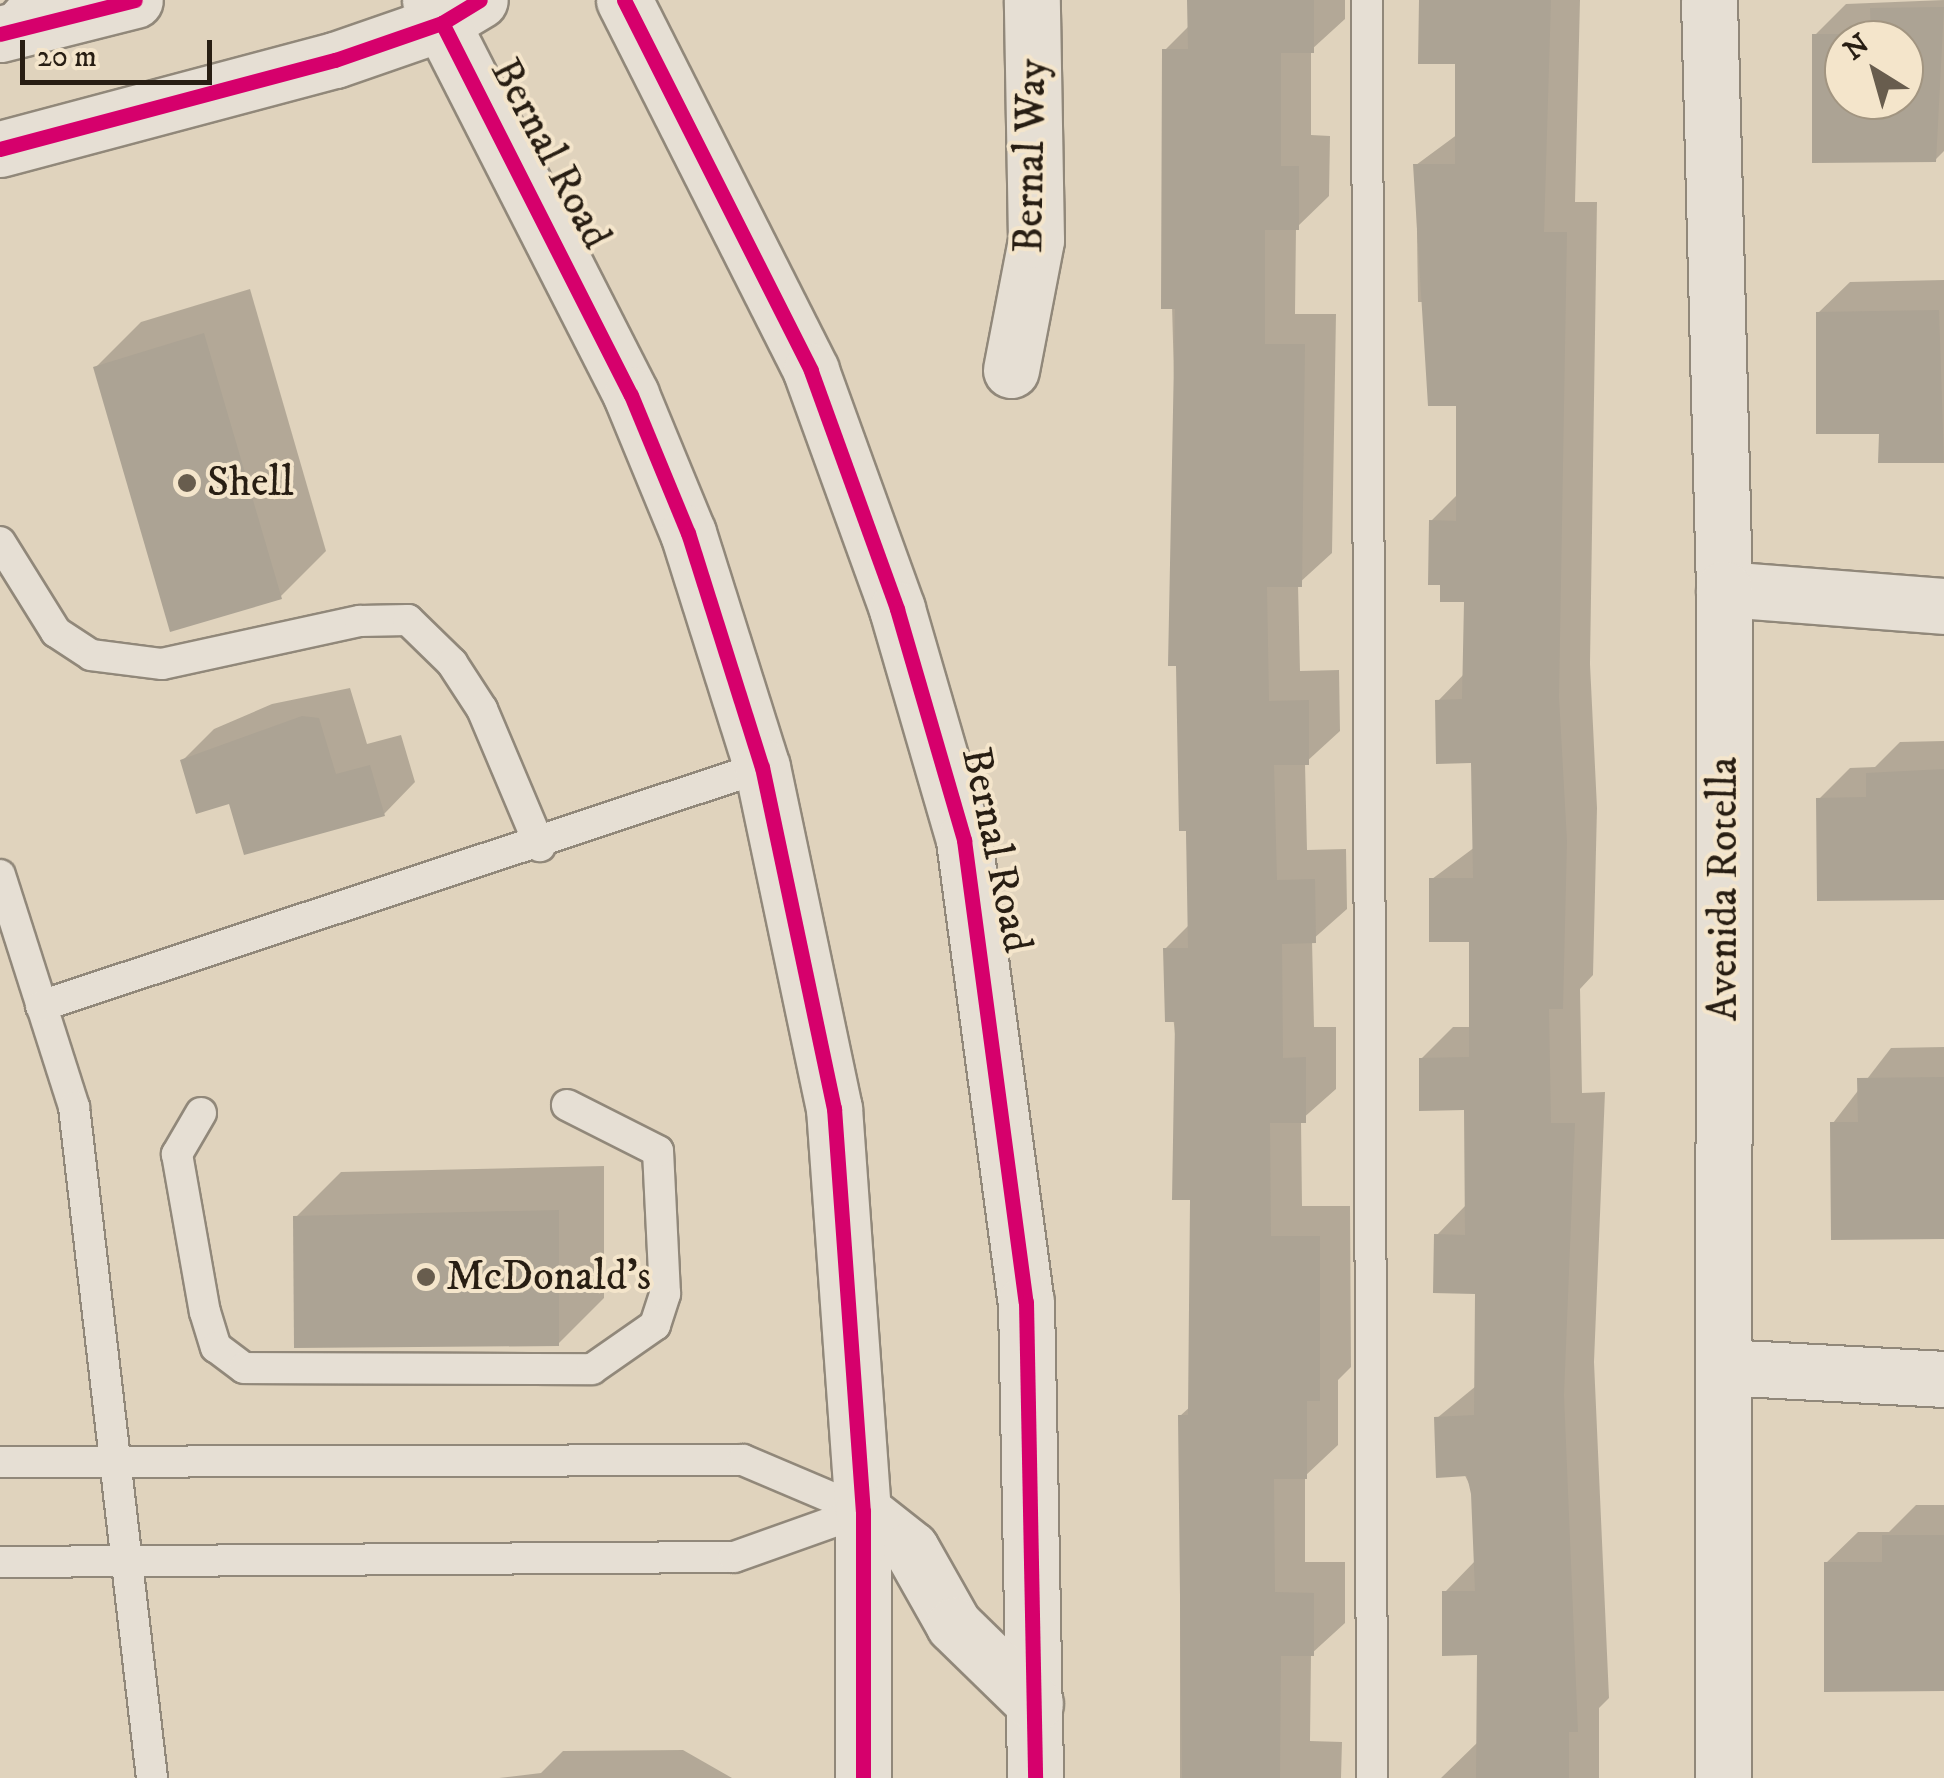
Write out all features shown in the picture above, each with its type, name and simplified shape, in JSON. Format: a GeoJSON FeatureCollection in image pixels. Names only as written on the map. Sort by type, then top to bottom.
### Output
{"type":"FeatureCollection","features":[{"type":"Feature","properties":{"kind":"main road"},"geometry":{"type":"LineString","coordinates":[[21,21],[135,0]]}},
{"type":"Feature","properties":{"kind":"main road","name":"Bernal Road"},"geometry":{"type":"LineString","coordinates":[[624,0],[811,371],[897,609],[964,840],[1026,1302],[1035,1778]]}},
{"type":"Feature","properties":{"kind":"main road","name":"Bernal Way"},"geometry":{"type":"LineString","coordinates":[[1011,370],[1036,240],[1032,0]]}},
{"type":"Feature","properties":{"kind":"main road","name":"Avenida Rotella"},"geometry":{"type":"LineString","coordinates":[[1710,0],[1724,589],[1723,1778]]}},
{"type":"Feature","properties":{"kind":"main road"},"geometry":{"type":"LineString","coordinates":[[0,149],[451,8]]}},
{"type":"Feature","properties":{"kind":"main road","name":"Bernal Road"},"geometry":{"type":"LineString","coordinates":[[451,8],[631,394],[688,533],[762,767],[834,1108],[862,1511],[863,1778]]}},
{"type":"Feature","properties":{"kind":"main road"},"geometry":{"type":"LineString","coordinates":[[1724,589],[1944,606]]}},
{"type":"Feature","properties":{"kind":"main road"},"geometry":{"type":"LineString","coordinates":[[1723,1367],[1944,1379]]}},
{"type":"Feature","properties":{"kind":"main road"},"geometry":{"type":"LineString","coordinates":[[862,1511],[912,1549],[954,1625],[1035,1704]]}},
{"type":"Feature","properties":{"kind":"lane"},"geometry":{"type":"LineString","coordinates":[[1367,0],[1372,1778]]}},
{"type":"Feature","properties":{"kind":"lane"},"geometry":{"type":"LineString","coordinates":[[0,542],[56,632],[90,655],[162,664],[360,621],[408,620],[482,708],[540,846]]}},
{"type":"Feature","properties":{"kind":"lane"},"geometry":{"type":"LineString","coordinates":[[41,1006],[540,846],[762,767]]}},
{"type":"Feature","properties":{"kind":"lane"},"geometry":{"type":"LineString","coordinates":[[0,875],[74,1107],[152,1778]]}},
{"type":"Feature","properties":{"kind":"lane"},"geometry":{"type":"LineString","coordinates":[[201,1114],[177,1154],[205,1312],[216,1347],[244,1368],[592,1368],[629,1351],[660,1310],[658,1151],[567,1105]]}},
{"type":"Feature","properties":{"kind":"lane"},"geometry":{"type":"LineString","coordinates":[[0,1462],[743,1460],[862,1511]]}},
{"type":"Feature","properties":{"kind":"lane"},"geometry":{"type":"LineString","coordinates":[[0,1562],[734,1558],[862,1511]]}},
{"type":"Feature","properties":{"kind":"building"},"geometry":{"type":"Polygon","coordinates":[[[1187,0],[1314,0],[1314,53],[1281,53],[1281,166],[1299,166],[1299,230],[1265,230],[1265,344],[1305,344],[1302,587],[1267,587],[1269,701],[1309,700],[1309,765],[1274,765],[1277,880],[1315,879],[1316,943],[1282,944],[1283,1058],[1306,1057],[1306,1123],[1270,1123],[1271,1236],[1320,1236],[1320,1401],[1307,1401],[1307,1479],[1274,1479],[1275,1592],[1314,1593],[1314,1656],[1281,1656],[1280,1778],[1182,1778],[1178,1415],[1188,1415],[1190,1200],[1172,1200],[1175,1022],[1165,1022],[1163,948],[1188,948],[1186,831],[1179,831],[1176,666],[1168,666],[1175,309],[1161,309],[1162,49],[1188,49],[1187,0]]]}},
{"type":"Feature","properties":{"kind":"building"},"geometry":{"type":"Polygon","coordinates":[[[1419,0],[1551,0],[1544,232],[1567,232],[1559,697],[1567,841],[1563,1009],[1549,1009],[1551,1123],[1575,1123],[1564,1395],[1578,1732],[1569,1732],[1569,1778],[1476,1778],[1477,1655],[1442,1656],[1442,1591],[1475,1591],[1467,1476],[1436,1478],[1434,1417],[1474,1415],[1475,1294],[1433,1293],[1434,1234],[1465,1235],[1464,1110],[1419,1111],[1419,1058],[1469,1057],[1469,942],[1429,942],[1429,878],[1473,878],[1471,763],[1436,764],[1435,700],[1462,699],[1464,602],[1440,602],[1440,585],[1428,585],[1429,520],[1456,521],[1456,406],[1428,406],[1413,164],[1455,164],[1455,64],[1418,64],[1419,0]]]}},
{"type":"Feature","properties":{"kind":"building"},"geometry":{"type":"Polygon","coordinates":[[[1944,7],[1936,162],[1812,163],[1812,34],[1824,34],[1824,120],[1924,120],[1924,20],[1870,20],[1870,8],[1944,7]]]}},
{"type":"Feature","properties":{"kind":"building"},"geometry":{"type":"Polygon","coordinates":[[[1939,310],[1944,463],[1878,463],[1879,434],[1816,434],[1816,312],[1939,310]]]}},
{"type":"Feature","properties":{"kind":"building","name":"Shell"},"geometry":{"type":"Polygon","coordinates":[[[204,333],[282,599],[170,632],[93,367],[204,333]]]}},
{"type":"Feature","properties":{"kind":"building"},"geometry":{"type":"Polygon","coordinates":[[[302,716],[319,718],[336,774],[370,765],[385,816],[244,855],[229,804],[196,814],[180,760],[302,716]]]}},
{"type":"Feature","properties":{"kind":"building"},"geometry":{"type":"Polygon","coordinates":[[[1944,769],[1944,900],[1817,901],[1816,798],[1866,797],[1866,773],[1944,769]]]}},
{"type":"Feature","properties":{"kind":"building"},"geometry":{"type":"Polygon","coordinates":[[[1944,1077],[1944,1239],[1831,1240],[1830,1122],[1858,1122],[1857,1078],[1944,1077]]]}},
{"type":"Feature","properties":{"kind":"building","name":"McDonald's"},"geometry":{"type":"Polygon","coordinates":[[[559,1210],[559,1346],[294,1348],[293,1216],[559,1210]]]}},
{"type":"Feature","properties":{"kind":"building"},"geometry":{"type":"Polygon","coordinates":[[[1882,1535],[1944,1535],[1944,1691],[1824,1692],[1824,1562],[1882,1562],[1882,1535]]]}},
{"type":"Feature","properties":{"kind":"cycle path"},"geometry":{"type":"LineString","coordinates":[[0,34],[135,0]]}},
{"type":"Feature","properties":{"kind":"cycle path"},"geometry":{"type":"LineString","coordinates":[[0,149],[335,60],[442,23],[480,0]]}},
{"type":"Feature","properties":{"kind":"cycle path"},"geometry":{"type":"LineString","coordinates":[[624,0],[811,371],[897,609],[964,840],[1026,1302],[1035,1778]]}},
{"type":"Feature","properties":{"kind":"cycle path"},"geometry":{"type":"LineString","coordinates":[[442,23],[631,395],[688,533],[762,767],[834,1108],[863,1511],[863,1778]]}},
{"type":"Feature","properties":{"kind":"place","name":"Shell"},"geometry":{"type":"Point","coordinates":[187,483]}},
{"type":"Feature","properties":{"kind":"place","name":"McDonald's"},"geometry":{"type":"Point","coordinates":[426,1277]}}]}
